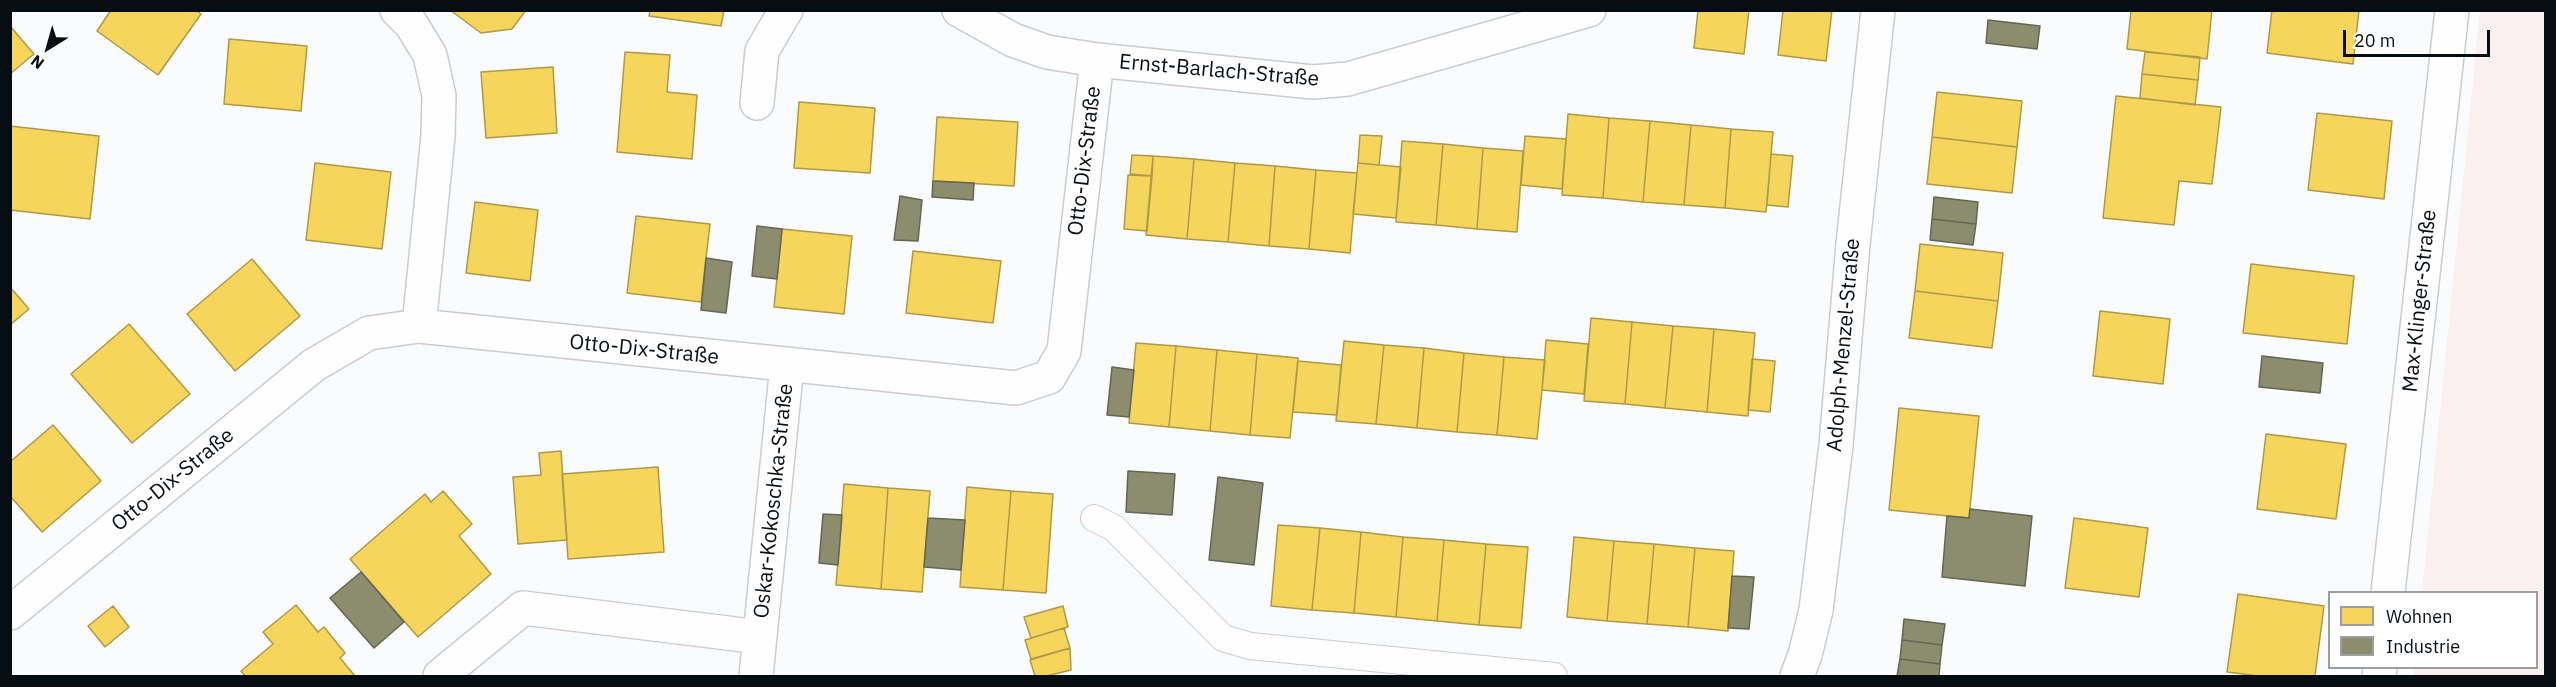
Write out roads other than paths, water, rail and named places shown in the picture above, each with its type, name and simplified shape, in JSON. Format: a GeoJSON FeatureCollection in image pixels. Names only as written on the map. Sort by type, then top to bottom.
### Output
{"type":"FeatureCollection","features":[{"type":"Feature","properties":{"kind":"street"},"geometry":{"type":"LineString","coordinates":[[397,10],[411,24],[430,55],[439,96],[438,136],[419,326]]}},
{"type":"Feature","properties":{"kind":"street"},"geometry":{"type":"LineString","coordinates":[[757,103],[762,51],[786,10]]}},
{"type":"Feature","properties":{"kind":"street","name":"Ernst-Barlach-Straße"},"geometry":{"type":"LineString","coordinates":[[959,10],[1024,44],[1047,52],[1272,80],[1313,82],[1348,79],[1588,10]]}},
{"type":"Feature","properties":{"kind":"street","name":"Adolph-Menzel-Straße"},"geometry":{"type":"LineString","coordinates":[[1797,676],[1805,655],[1816,610],[1836,445],[1853,244],[1878,10]]}},
{"type":"Feature","properties":{"kind":"street","name":"Max-Klinger-Straße"},"geometry":{"type":"LineString","coordinates":[[2388,591],[2452,10]]}},
{"type":"Feature","properties":{"kind":"street","name":"Otto-Dix-Straße"},"geometry":{"type":"LineString","coordinates":[[10,613],[314,365],[369,333],[419,326],[1016,388],[1049,376],[1064,351],[1097,60]]}},
{"type":"Feature","properties":{"kind":"street","name":"Oskar-Kokoschka-Straße"},"geometry":{"type":"LineString","coordinates":[[756,676],[788,365]]}},
{"type":"Feature","properties":{"kind":"street","name":"Oskar-Kokoschka-Straße"},"geometry":{"type":"LineString","coordinates":[[440,676],[523,608],[760,637]]}},
{"type":"Feature","properties":{"kind":"lane"},"geometry":{"type":"LineString","coordinates":[[1094,518],[1114,528],[1223,638],[1250,646],[1554,676]]}}]}
